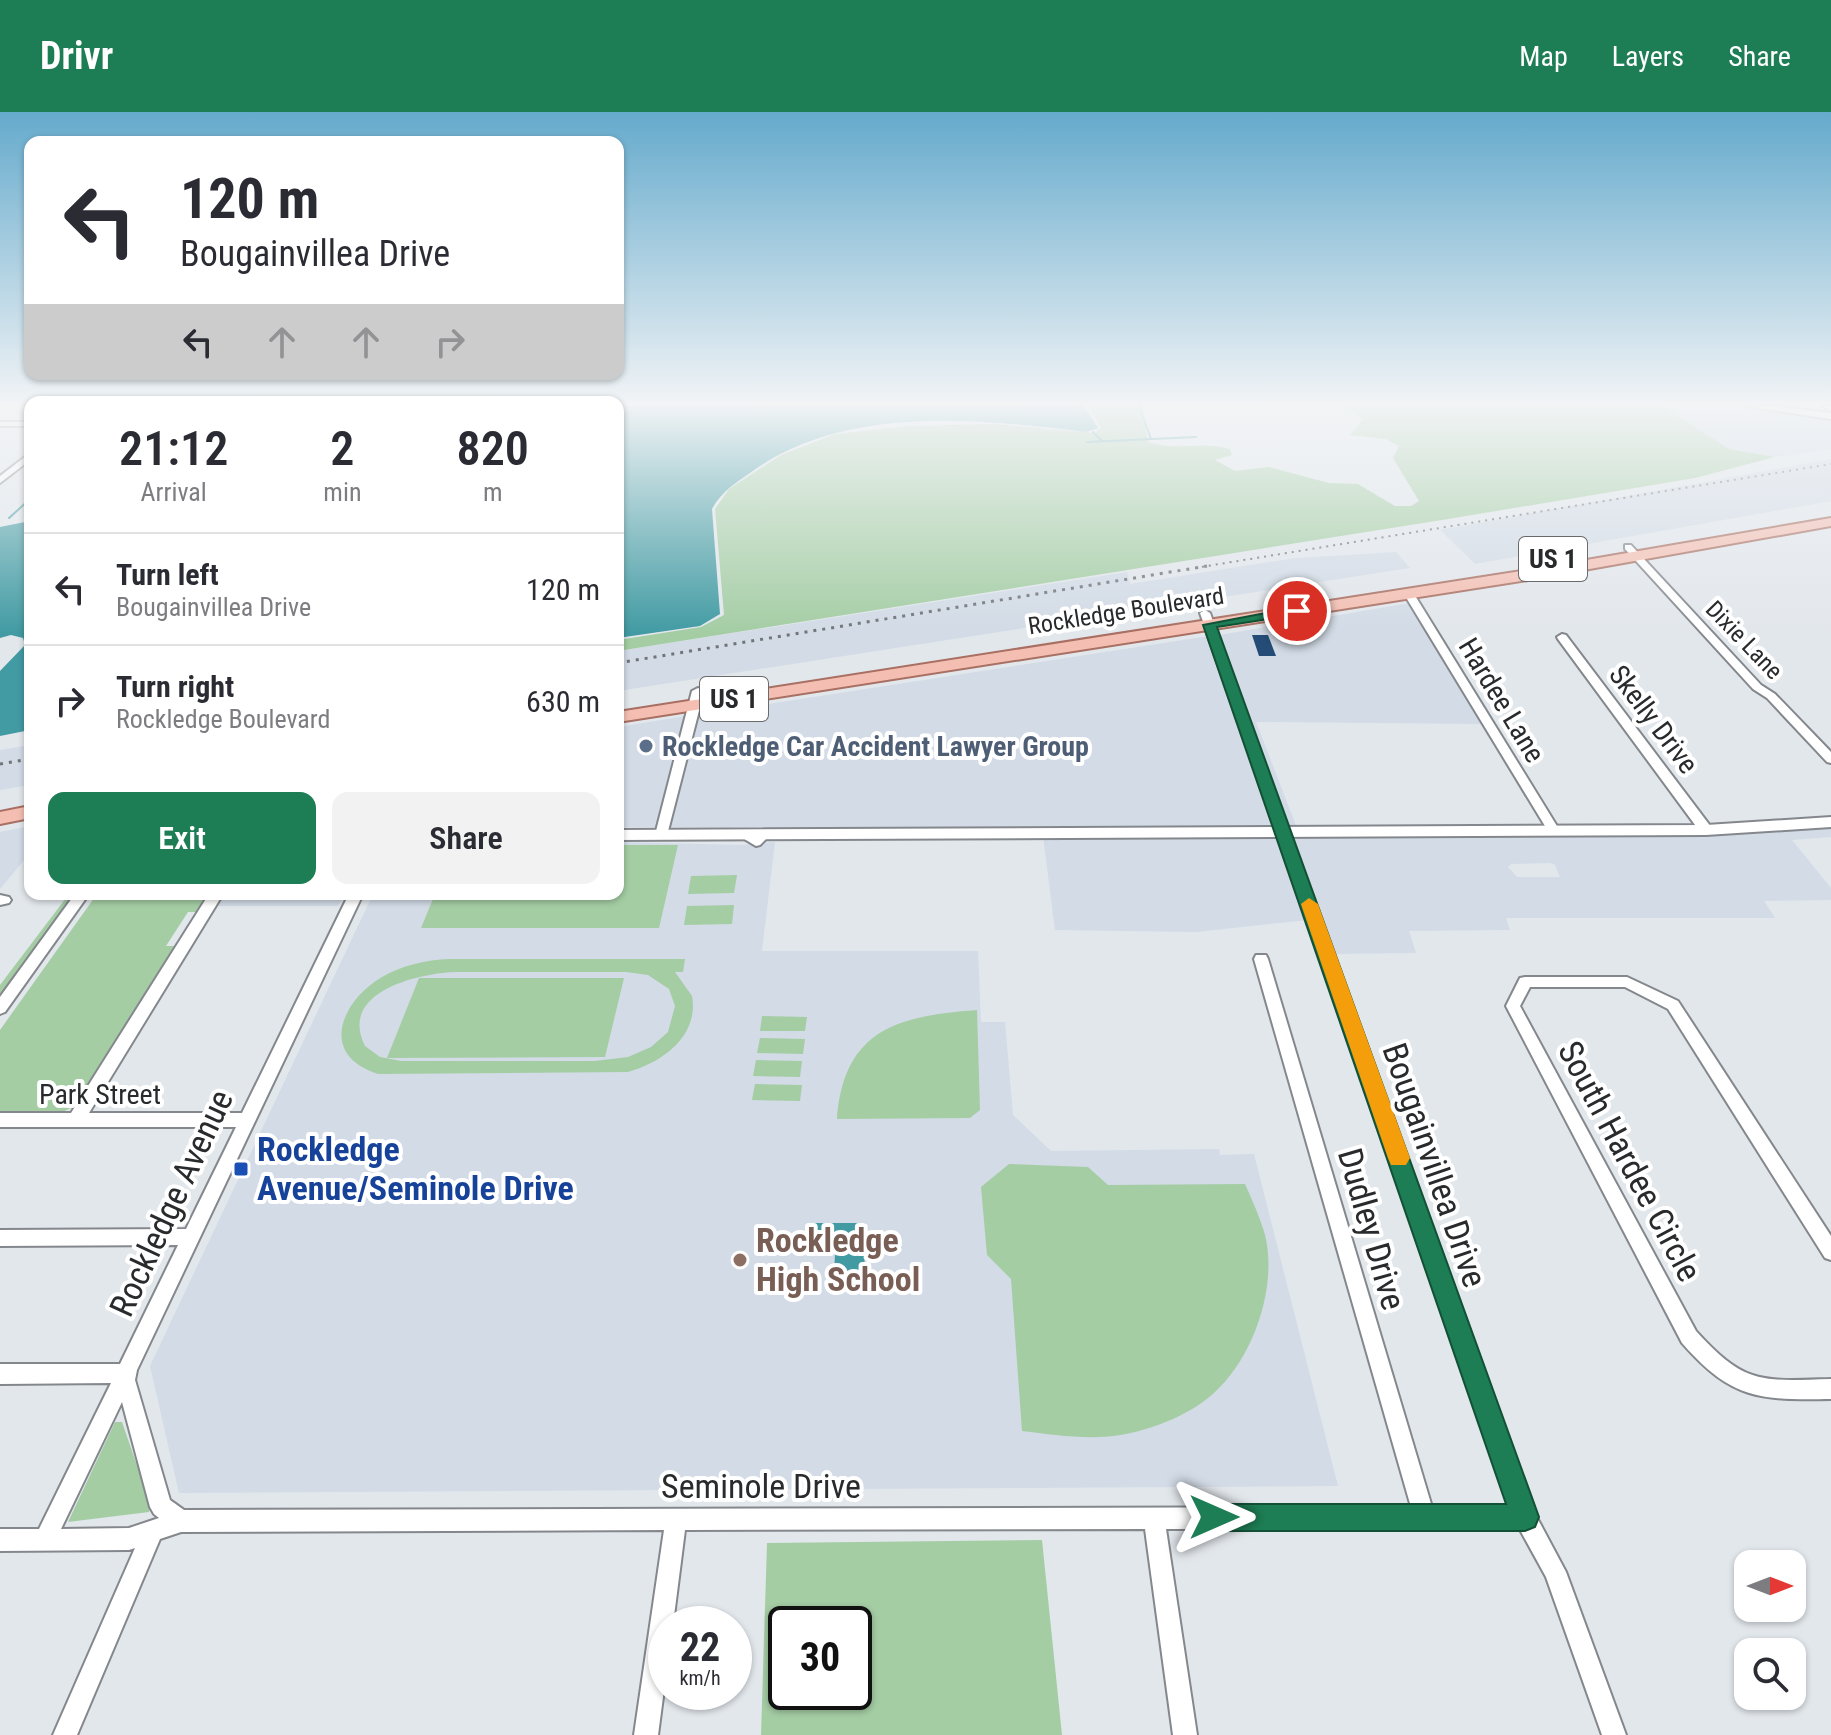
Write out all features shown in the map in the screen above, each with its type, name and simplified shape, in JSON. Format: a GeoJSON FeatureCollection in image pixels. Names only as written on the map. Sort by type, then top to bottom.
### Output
{"type":"FeatureCollection","features":[{"type":"Feature","properties":{"kind":"main road","name":"Rockledge Boulevard"},"geometry":{"type":"LineString","coordinates":[[624,716],[696,698],[921,656],[1409,594],[1827,517]]}},
{"type":"Feature","properties":{"kind":"main road","name":"Rockledge Boulevard"},"geometry":{"type":"LineString","coordinates":[[624,703],[696,698],[895,674],[1426,579],[1633,552]]}},
{"type":"Feature","properties":{"kind":"main road"},"geometry":{"type":"LineString","coordinates":[[1409,594],[1412,587],[1426,579]]}},
{"type":"Feature","properties":{"kind":"main road"},"geometry":{"type":"LineString","coordinates":[[959,664],[988,646]]}},
{"type":"Feature","properties":{"kind":"main road"},"geometry":{"type":"LineString","coordinates":[[895,674],[921,656]]}},
{"type":"Feature","properties":{"kind":"main road"},"geometry":{"type":"LineString","coordinates":[[0,803],[24,798]]}},
{"type":"Feature","properties":{"kind":"main road"},"geometry":{"type":"LineString","coordinates":[[0,818],[24,813]]}},
{"type":"Feature","properties":{"kind":"street","name":"Dixie Lane"},"geometry":{"type":"LineString","coordinates":[[1633,552],[1757,687],[1771,696],[1831,759]]}},
{"type":"Feature","properties":{"kind":"street","name":"Hardee Lane"},"geometry":{"type":"LineString","coordinates":[[1409,594],[1554,831]]}},
{"type":"Feature","properties":{"kind":"street","name":"Bougainvillea Drive"},"geometry":{"type":"LineString","coordinates":[[1207,619],[1525,1517],[1555,1572],[1614,1735]]}},
{"type":"Feature","properties":{"kind":"street","name":"Skelly Drive"},"geometry":{"type":"LineString","coordinates":[[1562,637],[1706,830]]}},
{"type":"Feature","properties":{"kind":"street"},"geometry":{"type":"LineString","coordinates":[[661,835],[696,698]]}},
{"type":"Feature","properties":{"kind":"street"},"geometry":{"type":"LineString","coordinates":[[624,835],[1706,830],[1831,822]]}},
{"type":"Feature","properties":{"kind":"street"},"geometry":{"type":"LineString","coordinates":[[0,1008],[78,900]]}},
{"type":"Feature","properties":{"kind":"street"},"geometry":{"type":"LineString","coordinates":[[76,1120],[212,900]]}},
{"type":"Feature","properties":{"kind":"street","name":"Rockledge Avenue"},"geometry":{"type":"LineString","coordinates":[[45,1540],[353,900]]}},
{"type":"Feature","properties":{"kind":"street","name":"Dudley Drive"},"geometry":{"type":"LineString","coordinates":[[1261,959],[1424,1516]]}},
{"type":"Feature","properties":{"kind":"street","name":"South Hardee Circle"},"geometry":{"type":"LineString","coordinates":[[1831,1252],[1673,1005],[1649,990],[1627,982],[1525,982],[1513,1006],[1689,1337],[1714,1366],[1756,1390],[1831,1389]]}},
{"type":"Feature","properties":{"kind":"street","name":"Park Street"},"geometry":{"type":"LineString","coordinates":[[0,1120],[247,1120]]}},
{"type":"Feature","properties":{"kind":"street"},"geometry":{"type":"LineString","coordinates":[[0,1238],[191,1237]]}},
{"type":"Feature","properties":{"kind":"street"},"geometry":{"type":"LineString","coordinates":[[0,1374],[126,1376],[161,1507],[181,1521]]}},
{"type":"Feature","properties":{"kind":"street","name":"Seminole Drive"},"geometry":{"type":"LineString","coordinates":[[0,1540],[129,1539],[181,1521],[1525,1517]]}},
{"type":"Feature","properties":{"kind":"street"},"geometry":{"type":"LineString","coordinates":[[646,1735],[676,1518]]}},
{"type":"Feature","properties":{"kind":"street"},"geometry":{"type":"LineString","coordinates":[[1154,1518],[1185,1735]]}},
{"type":"Feature","properties":{"kind":"street"},"geometry":{"type":"LineString","coordinates":[[65,1735],[153,1531]]}},
{"type":"Feature","properties":{"kind":"shaded area"},"geometry":{"type":"Polygon","coordinates":[[[1706,482],[1831,482],[1831,501],[1475,564],[1440,530],[1706,482]]]}},
{"type":"Feature","properties":{"kind":"shaded area"},"geometry":{"type":"Polygon","coordinates":[[[1396,552],[1410,568],[624,690],[624,650],[1127,572],[1130,584],[1295,558],[1396,552]]]}},
{"type":"Feature","properties":{"kind":"shaded area"},"geometry":{"type":"Polygon","coordinates":[[[1410,603],[1483,724],[1256,722],[1297,828],[1289,828],[1219,635],[1410,603]]]}},
{"type":"Feature","properties":{"kind":"shaded area"},"geometry":{"type":"Polygon","coordinates":[[[1209,636],[1276,828],[670,827],[697,715],[1209,636]]]}},
{"type":"Feature","properties":{"kind":"shaded area"},"geometry":{"type":"Polygon","coordinates":[[[686,716],[657,827],[624,827],[624,726],[686,716]]]}},
{"type":"Feature","properties":{"kind":"shaded area"},"geometry":{"type":"Polygon","coordinates":[[[24,746],[24,786],[0,790],[0,750],[24,746]]]}},
{"type":"Feature","properties":{"kind":"shaded area"},"geometry":{"type":"Polygon","coordinates":[[[1831,826],[1831,837],[1792,840],[1831,888],[1831,900],[1764,901],[1775,918],[1506,918],[1510,930],[1409,931],[1416,953],[1334,954],[1292,835],[1716,833],[1831,826]],[[1511,864],[1508,867],[1517,877],[1560,877],[1555,865],[1511,864]]]}},
{"type":"Feature","properties":{"kind":"shaded area"},"geometry":{"type":"Polygon","coordinates":[[[24,827],[24,860],[0,889],[0,832],[24,827]]]}},
{"type":"Feature","properties":{"kind":"shaded area"},"geometry":{"type":"Polygon","coordinates":[[[1279,835],[1308,920],[1196,932],[1055,930],[1043,836],[1279,835]]]}},
{"type":"Feature","properties":{"kind":"shaded area","name":"Rockledge High School"},"geometry":{"type":"Polygon","coordinates":[[[624,842],[741,845],[775,842],[762,951],[978,951],[981,1022],[1005,1022],[1013,1115],[1051,1151],[1219,1149],[1220,1155],[1254,1154],[1338,1486],[179,1493],[150,1366],[370,900],[624,900],[624,842]]]}},
{"type":"Feature","properties":{"kind":"shaded area"},"geometry":{"type":"Polygon","coordinates":[[[220,900],[342,900],[338,906],[216,906],[220,900]]]}},
{"type":"Feature","properties":{"kind":"green space"},"geometry":{"type":"Polygon","coordinates":[[[740,482],[1324,482],[1358,484],[1395,506],[1411,506],[1419,501],[1407,482],[1672,482],[624,650],[624,639],[701,627],[724,615],[715,509],[729,489],[740,482]]]}},
{"type":"Feature","properties":{"kind":"green space"},"geometry":{"type":"Polygon","coordinates":[[[624,845],[678,845],[659,928],[421,928],[433,900],[624,900],[624,845]]]}},
{"type":"Feature","properties":{"kind":"green space"},"geometry":{"type":"Polygon","coordinates":[[[737,875],[734,893],[688,894],[691,876],[737,875]]]}},
{"type":"Feature","properties":{"kind":"green space"},"geometry":{"type":"Polygon","coordinates":[[[64,900],[72,900],[0,998],[0,985],[64,900]]]}},
{"type":"Feature","properties":{"kind":"green space"},"geometry":{"type":"Polygon","coordinates":[[[93,900],[206,900],[199,912],[188,912],[166,946],[177,946],[80,1104],[60,1113],[0,1112],[0,1030],[93,900]]]}},
{"type":"Feature","properties":{"kind":"green space"},"geometry":{"type":"Polygon","coordinates":[[[734,905],[732,924],[684,925],[687,906],[734,905]]]}},
{"type":"Feature","properties":{"kind":"green space"},"geometry":{"type":"Polygon","coordinates":[[[449,959],[685,959],[683,972],[675,972],[692,996],[690,1023],[676,1045],[665,1054],[628,1072],[378,1074],[359,1065],[348,1054],[342,1041],[342,1027],[356,1000],[368,987],[398,969],[449,959]],[[459,972],[425,976],[388,988],[373,998],[363,1011],[359,1027],[365,1046],[380,1057],[401,1061],[595,1061],[628,1057],[651,1047],[668,1032],[675,1006],[669,989],[648,975],[626,972],[459,972]]]}},
{"type":"Feature","properties":{"kind":"green space"},"geometry":{"type":"Polygon","coordinates":[[[419,978],[624,978],[605,1057],[387,1058],[419,978]]]}},
{"type":"Feature","properties":{"kind":"green space"},"geometry":{"type":"Polygon","coordinates":[[[977,1010],[980,1110],[970,1118],[837,1119],[842,1089],[851,1065],[864,1047],[880,1033],[923,1017],[977,1010]]]}},
{"type":"Feature","properties":{"kind":"green space"},"geometry":{"type":"Polygon","coordinates":[[[762,1016],[807,1017],[805,1031],[760,1031],[762,1016]]]}},
{"type":"Feature","properties":{"kind":"green space"},"geometry":{"type":"Polygon","coordinates":[[[760,1038],[805,1039],[803,1054],[757,1053],[760,1038]]]}},
{"type":"Feature","properties":{"kind":"green space"},"geometry":{"type":"Polygon","coordinates":[[[756,1060],[802,1061],[800,1077],[753,1076],[756,1060]]]}},
{"type":"Feature","properties":{"kind":"green space"},"geometry":{"type":"Polygon","coordinates":[[[755,1084],[802,1085],[800,1101],[752,1100],[755,1084]]]}},
{"type":"Feature","properties":{"kind":"green space"},"geometry":{"type":"Polygon","coordinates":[[[1009,1164],[1088,1167],[1108,1185],[1245,1184],[1265,1235],[1268,1277],[1265,1299],[1251,1341],[1228,1378],[1214,1393],[1173,1419],[1126,1434],[1087,1437],[1022,1431],[1011,1279],[987,1255],[981,1187],[1009,1164]]]}},
{"type":"Feature","properties":{"kind":"green space"},"geometry":{"type":"Polygon","coordinates":[[[115,1422],[122,1422],[151,1506],[149,1512],[68,1522],[115,1422]]]}},
{"type":"Feature","properties":{"kind":"green space"},"geometry":{"type":"Polygon","coordinates":[[[1042,1540],[1062,1735],[761,1735],[767,1543],[1042,1540]]]}},
{"type":"Feature","properties":{"kind":"water"},"geometry":{"type":"Polygon","coordinates":[[[624,482],[737,482],[712,509],[720,614],[700,626],[624,637],[624,482]]]}},
{"type":"Feature","properties":{"kind":"water"},"geometry":{"type":"Polygon","coordinates":[[[24,522],[24,642],[23,638],[11,635],[0,638],[0,527],[24,522]]]}},
{"type":"Feature","properties":{"kind":"water"},"geometry":{"type":"Polygon","coordinates":[[[24,646],[24,731],[0,736],[0,671],[24,646]]]}},
{"type":"Feature","properties":{"kind":"water"},"geometry":{"type":"Polygon","coordinates":[[[814,1223],[866,1223],[864,1275],[834,1275],[835,1254],[812,1254],[814,1223]]]}},
{"type":"Feature","properties":{"kind":"building"},"geometry":{"type":"Polygon","coordinates":[[[1252,635],[1268,635],[1276,656],[1259,656],[1252,635]]]}},
{"type":"Feature","properties":{"kind":"waterway"},"geometry":{"type":"LineString","coordinates":[[9,518],[24,504]]}},
{"type":"Feature","properties":{"kind":"railway"},"geometry":{"type":"LineString","coordinates":[[1195,568],[1723,482]]}},
{"type":"Feature","properties":{"kind":"railway"},"geometry":{"type":"LineString","coordinates":[[624,662],[1207,566]]}},
{"type":"Feature","properties":{"kind":"railway"},"geometry":{"type":"LineString","coordinates":[[0,764],[24,760]]}},
{"type":"Feature","properties":{"kind":"slow traffic"},"geometry":{"type":"LineString","coordinates":[[1309,904],[1399,1158]]}},
{"type":"Feature","properties":{"kind":"place","name":"Rockledge Car Accident Lawyer Group"},"geometry":{"type":"Point","coordinates":[646,746]}},
{"type":"Feature","properties":{"kind":"place","name":"Rockledge Avenue/Seminole Drive"},"geometry":{"type":"Point","coordinates":[241,1169]}},
{"type":"Feature","properties":{"kind":"place","name":"Rockledge High School"},"geometry":{"type":"Point","coordinates":[740,1260]}},
{"type":"Feature","properties":{"kind":"route"},"geometry":{"type":"LineString","coordinates":[[1214,1517],[1525,1517],[1210,625],[1297,611]]}}]}
